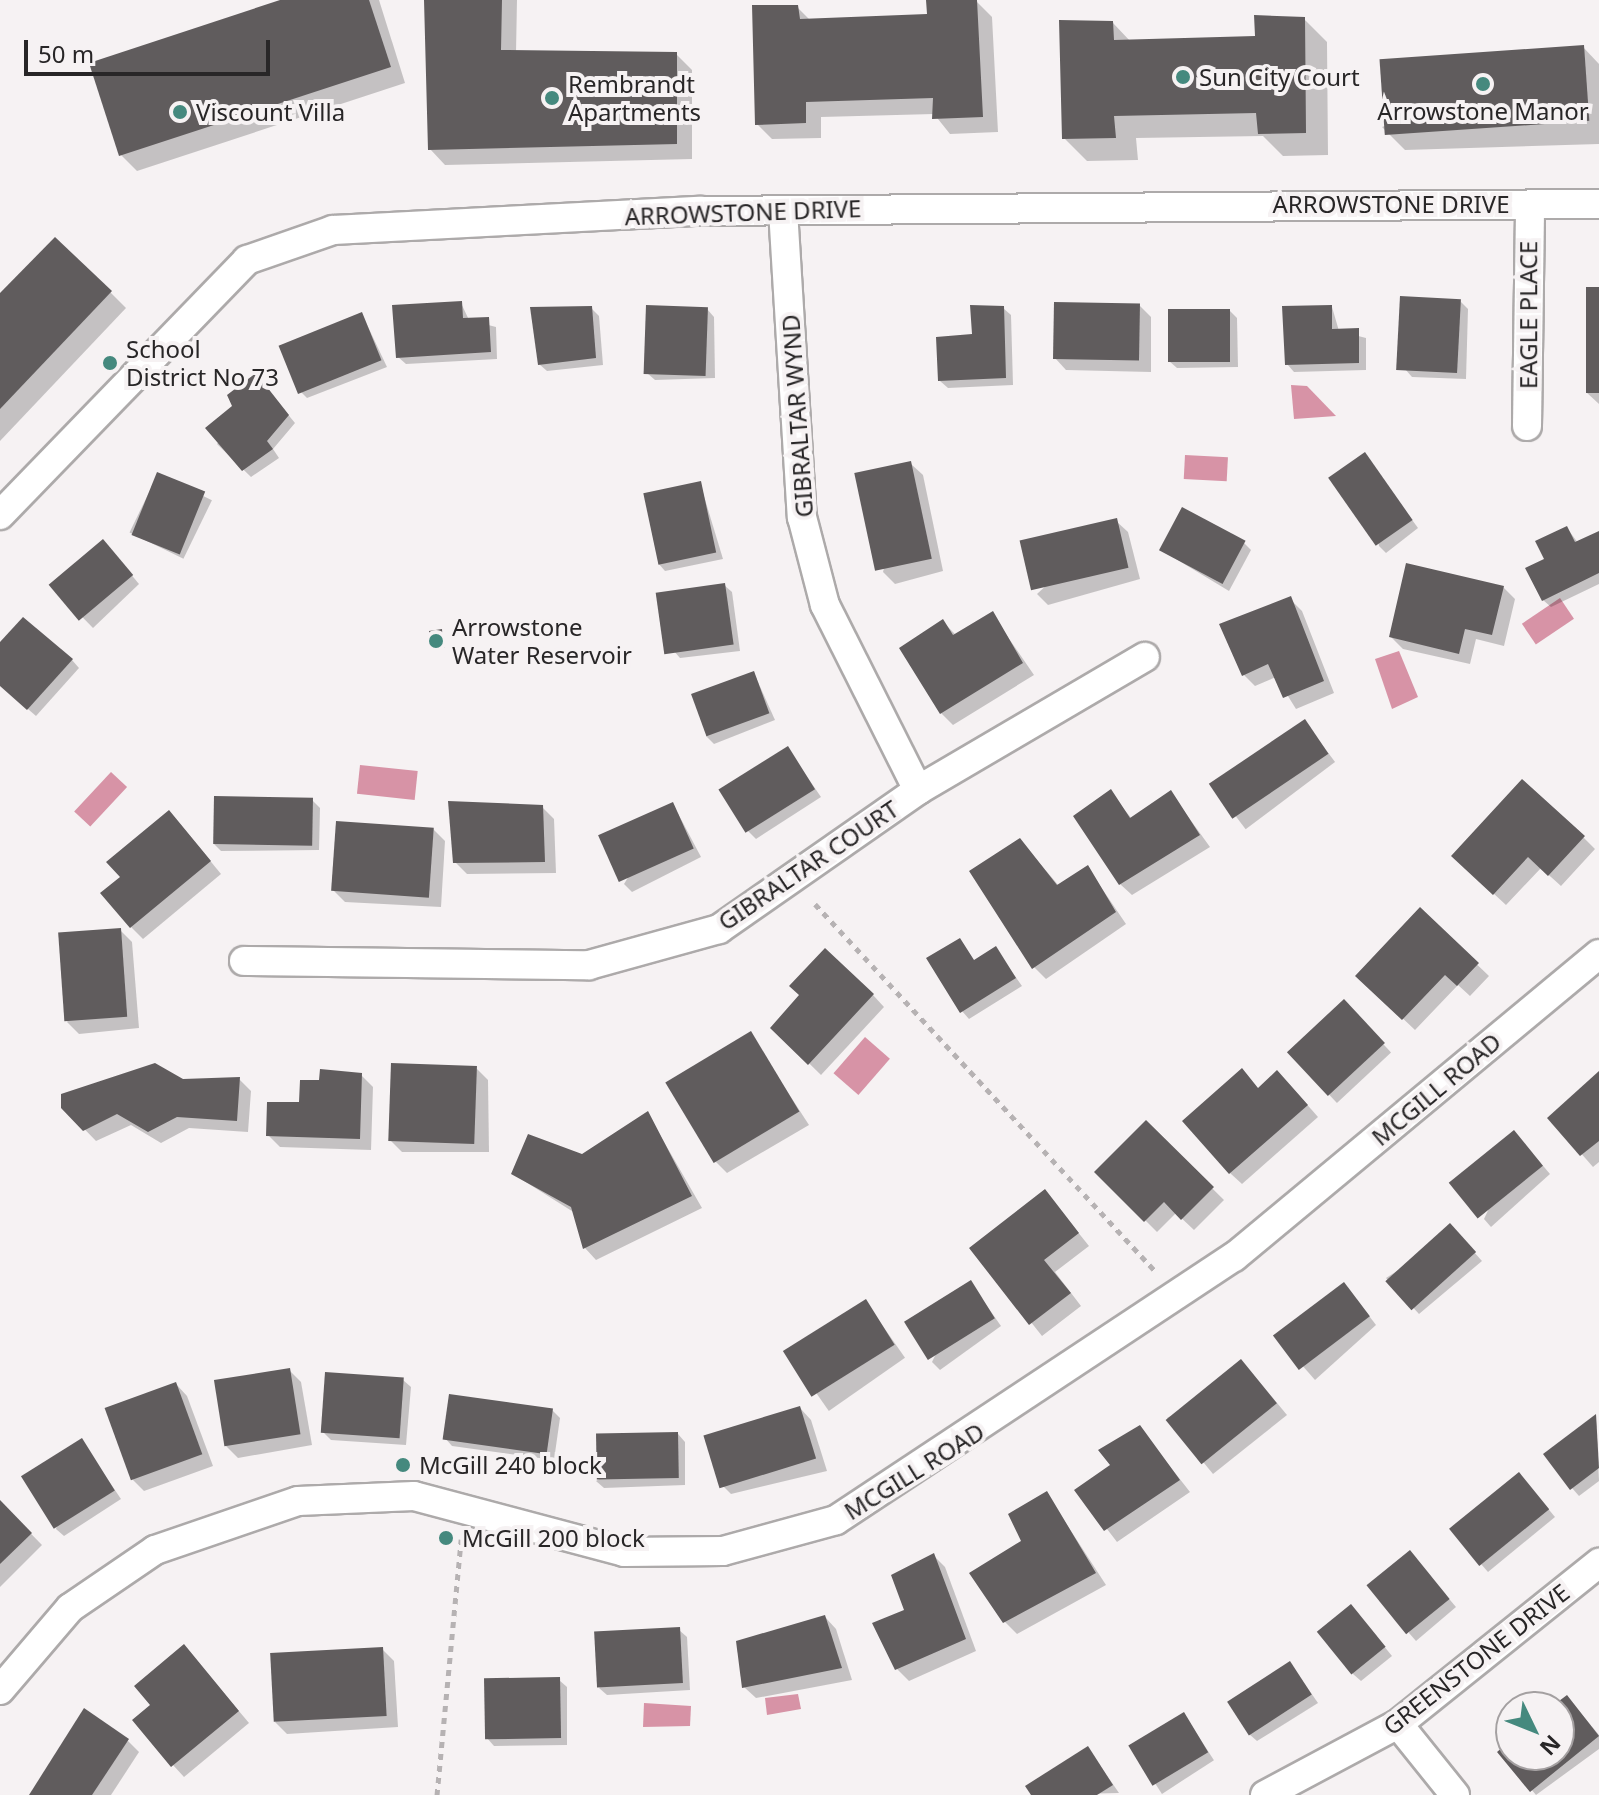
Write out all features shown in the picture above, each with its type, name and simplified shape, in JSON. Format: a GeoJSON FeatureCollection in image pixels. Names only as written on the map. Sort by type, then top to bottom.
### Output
{"type":"FeatureCollection","features":[{"type":"Feature","properties":{"kind":"street","name":"ARROWSTONE DRIVE"},"geometry":{"type":"LineString","coordinates":[[0,515],[247,260],[333,230],[783,210],[1599,204]]}},
{"type":"Feature","properties":{"kind":"street","name":"EAGLE PLACE"},"geometry":{"type":"LineString","coordinates":[[1527,426],[1530,205]]}},
{"type":"Feature","properties":{"kind":"street","name":"GIBRALTAR WYND"},"geometry":{"type":"LineString","coordinates":[[783,210],[802,517],[825,605],[918,790]]}},
{"type":"Feature","properties":{"kind":"street","name":"GIBRALTAR COURT"},"geometry":{"type":"LineString","coordinates":[[244,961],[589,965],[719,929],[918,790],[1145,657]]}},
{"type":"Feature","properties":{"kind":"street","name":"MCGILL ROAD"},"geometry":{"type":"LineString","coordinates":[[0,1690],[70,1608],[155,1550],[298,1501],[414,1496],[624,1552],[723,1551],[836,1520],[1234,1257],[1599,954]]}},
{"type":"Feature","properties":{"kind":"street","name":"GREENSTONE DRIVE"},"geometry":{"type":"LineString","coordinates":[[1265,1795],[1398,1724],[1599,1563]]}},
{"type":"Feature","properties":{"kind":"street"},"geometry":{"type":"LineString","coordinates":[[1398,1724],[1455,1795]]}},
{"type":"Feature","properties":{"kind":"path"},"geometry":{"type":"LineString","coordinates":[[815,904],[1156,1272]]}},
{"type":"Feature","properties":{"kind":"path"},"geometry":{"type":"LineString","coordinates":[[437,1795],[461,1539]]}},
{"type":"Feature","properties":{"kind":"shaded area"},"geometry":{"type":"Polygon","coordinates":[[[1291,385],[1307,386],[1336,416],[1294,419],[1291,385]]]}},
{"type":"Feature","properties":{"kind":"shaded area"},"geometry":{"type":"Polygon","coordinates":[[[1185,455],[1228,457],[1227,481],[1184,479],[1185,455]]]}},
{"type":"Feature","properties":{"kind":"shaded area"},"geometry":{"type":"Polygon","coordinates":[[[1560,598],[1574,619],[1536,644],[1522,624],[1560,598]]]}},
{"type":"Feature","properties":{"kind":"shaded area"},"geometry":{"type":"Polygon","coordinates":[[[1399,651],[1418,697],[1392,709],[1375,659],[1399,651]]]}},
{"type":"Feature","properties":{"kind":"shaded area"},"geometry":{"type":"Polygon","coordinates":[[[360,765],[418,771],[415,800],[357,794],[360,765]]]}},
{"type":"Feature","properties":{"kind":"shaded area"},"geometry":{"type":"Polygon","coordinates":[[[111,772],[127,787],[90,826],[74,811],[111,772]]]}},
{"type":"Feature","properties":{"kind":"shaded area"},"geometry":{"type":"Polygon","coordinates":[[[865,1037],[890,1059],[858,1095],[834,1073],[865,1037]]]}},
{"type":"Feature","properties":{"kind":"shaded area"},"geometry":{"type":"Polygon","coordinates":[[[798,1694],[801,1709],[767,1715],[765,1698],[798,1694]]]}},
{"type":"Feature","properties":{"kind":"shaded area"},"geometry":{"type":"Polygon","coordinates":[[[644,1703],[691,1706],[690,1726],[643,1727],[644,1703]]]}},
{"type":"Feature","properties":{"kind":"building","name":"Viscount Villa"},"geometry":{"type":"Polygon","coordinates":[[[280,0],[369,0],[391,67],[119,156],[89,63],[280,0]]]}},
{"type":"Feature","properties":{"kind":"building","name":"Rembrandt Apartments"},"geometry":{"type":"Polygon","coordinates":[[[424,0],[502,0],[501,50],[677,52],[677,144],[428,150],[424,0]]]}},
{"type":"Feature","properties":{"kind":"building"},"geometry":{"type":"Polygon","coordinates":[[[926,0],[977,0],[983,117],[932,119],[933,98],[806,102],[806,123],[755,125],[752,5],[798,5],[800,19],[927,14],[926,0]]]}},
{"type":"Feature","properties":{"kind":"building","name":"Sun City Court"},"geometry":{"type":"Polygon","coordinates":[[[1254,15],[1305,17],[1306,133],[1258,134],[1256,113],[1114,116],[1116,138],[1062,139],[1059,20],[1113,21],[1114,40],[1255,36],[1254,15]]]}},
{"type":"Feature","properties":{"kind":"building","name":"Arrowstone Manor"},"geometry":{"type":"Polygon","coordinates":[[[1584,45],[1589,121],[1385,135],[1379,59],[1584,45]]]}},
{"type":"Feature","properties":{"kind":"building"},"geometry":{"type":"Polygon","coordinates":[[[55,237],[112,291],[0,409],[0,293],[55,237]]]}},
{"type":"Feature","properties":{"kind":"building"},"geometry":{"type":"Polygon","coordinates":[[[1586,287],[1599,287],[1599,393],[1586,393],[1586,287]]]}},
{"type":"Feature","properties":{"kind":"building"},"geometry":{"type":"Polygon","coordinates":[[[1400,296],[1461,299],[1457,373],[1396,370],[1400,296]]]}},
{"type":"Feature","properties":{"kind":"building"},"geometry":{"type":"Polygon","coordinates":[[[462,301],[463,318],[489,317],[491,352],[396,358],[392,305],[462,301]]]}},
{"type":"Feature","properties":{"kind":"building"},"geometry":{"type":"Polygon","coordinates":[[[1054,302],[1140,304],[1139,360],[1053,359],[1054,302]]]}},
{"type":"Feature","properties":{"kind":"building"},"geometry":{"type":"Polygon","coordinates":[[[646,305],[708,307],[706,376],[644,374],[646,305]]]}},
{"type":"Feature","properties":{"kind":"building"},"geometry":{"type":"Polygon","coordinates":[[[970,305],[1004,306],[1006,378],[938,381],[936,337],[972,334],[970,305]]]}},
{"type":"Feature","properties":{"kind":"building"},"geometry":{"type":"Polygon","coordinates":[[[1332,305],[1332,329],[1359,328],[1359,363],[1285,365],[1282,306],[1332,305]]]}},
{"type":"Feature","properties":{"kind":"building"},"geometry":{"type":"Polygon","coordinates":[[[592,306],[596,358],[538,365],[530,307],[592,306]]]}},
{"type":"Feature","properties":{"kind":"building"},"geometry":{"type":"Polygon","coordinates":[[[1168,309],[1230,309],[1230,362],[1168,362],[1168,309]]]}},
{"type":"Feature","properties":{"kind":"building"},"geometry":{"type":"Polygon","coordinates":[[[362,312],[381,360],[298,394],[279,346],[362,312]]]}},
{"type":"Feature","properties":{"kind":"building"},"geometry":{"type":"Polygon","coordinates":[[[256,373],[289,415],[267,441],[273,449],[242,471],[205,428],[232,406],[227,395],[256,373]]]}},
{"type":"Feature","properties":{"kind":"building"},"geometry":{"type":"Polygon","coordinates":[[[1365,452],[1413,520],[1376,546],[1328,478],[1365,452]]]}},
{"type":"Feature","properties":{"kind":"building"},"geometry":{"type":"Polygon","coordinates":[[[911,461],[932,559],[875,571],[854,473],[911,461]]]}},
{"type":"Feature","properties":{"kind":"building"},"geometry":{"type":"Polygon","coordinates":[[[157,472],[205,491],[180,555],[132,535],[157,472]]]}},
{"type":"Feature","properties":{"kind":"building"},"geometry":{"type":"Polygon","coordinates":[[[701,481],[716,552],[658,565],[643,493],[701,481]]]}},
{"type":"Feature","properties":{"kind":"building"},"geometry":{"type":"Polygon","coordinates":[[[1182,507],[1246,541],[1223,584],[1159,550],[1182,507]]]}},
{"type":"Feature","properties":{"kind":"building"},"geometry":{"type":"Polygon","coordinates":[[[1117,518],[1128,568],[1031,590],[1020,540],[1117,518]]]}},
{"type":"Feature","properties":{"kind":"building"},"geometry":{"type":"Polygon","coordinates":[[[1567,526],[1575,542],[1599,531],[1599,573],[1542,601],[1525,568],[1544,559],[1535,541],[1567,526]]]}},
{"type":"Feature","properties":{"kind":"building"},"geometry":{"type":"Polygon","coordinates":[[[103,539],[133,575],[79,621],[49,585],[103,539]]]}},
{"type":"Feature","properties":{"kind":"building"},"geometry":{"type":"Polygon","coordinates":[[[1406,563],[1504,586],[1492,635],[1465,629],[1459,654],[1389,637],[1406,563]]]}},
{"type":"Feature","properties":{"kind":"building"},"geometry":{"type":"Polygon","coordinates":[[[725,583],[734,644],[664,654],[656,593],[725,583]]]}},
{"type":"Feature","properties":{"kind":"building"},"geometry":{"type":"Polygon","coordinates":[[[1291,596],[1324,681],[1283,698],[1268,664],[1242,676],[1219,624],[1291,596]]]}},
{"type":"Feature","properties":{"kind":"building"},"geometry":{"type":"Polygon","coordinates":[[[993,611],[1023,663],[940,714],[899,648],[943,619],[953,635],[993,611]]]}},
{"type":"Feature","properties":{"kind":"building"},"geometry":{"type":"Polygon","coordinates":[[[23,617],[73,659],[27,710],[0,686],[0,642],[23,617]]]}},
{"type":"Feature","properties":{"kind":"building","name":"Arrowstone Water Reservoir"},"geometry":{"type":"Polygon","coordinates":[[[442,629],[443,646],[429,646],[429,631],[442,629]]]}},
{"type":"Feature","properties":{"kind":"building"},"geometry":{"type":"Polygon","coordinates":[[[754,671],[769,713],[706,736],[691,694],[754,671]]]}},
{"type":"Feature","properties":{"kind":"building"},"geometry":{"type":"Polygon","coordinates":[[[1305,719],[1328,754],[1232,819],[1209,784],[1305,719]]]}},
{"type":"Feature","properties":{"kind":"building"},"geometry":{"type":"Polygon","coordinates":[[[788,746],[815,789],[745,833],[718,789],[788,746]]]}},
{"type":"Feature","properties":{"kind":"building"},"geometry":{"type":"Polygon","coordinates":[[[1522,779],[1585,836],[1548,876],[1528,857],[1493,895],[1451,856],[1522,779]]]}},
{"type":"Feature","properties":{"kind":"building"},"geometry":{"type":"Polygon","coordinates":[[[1111,789],[1130,818],[1171,790],[1200,835],[1119,885],[1073,816],[1111,789]]]}},
{"type":"Feature","properties":{"kind":"building"},"geometry":{"type":"Polygon","coordinates":[[[214,796],[313,798],[312,846],[213,844],[214,796]]]}},
{"type":"Feature","properties":{"kind":"building"},"geometry":{"type":"Polygon","coordinates":[[[448,801],[543,805],[545,862],[453,863],[448,801]]]}},
{"type":"Feature","properties":{"kind":"building"},"geometry":{"type":"Polygon","coordinates":[[[673,802],[694,849],[619,882],[598,835],[673,802]]]}},
{"type":"Feature","properties":{"kind":"building"},"geometry":{"type":"Polygon","coordinates":[[[169,810],[211,861],[130,928],[100,893],[120,877],[106,862],[169,810]]]}},
{"type":"Feature","properties":{"kind":"building"},"geometry":{"type":"Polygon","coordinates":[[[336,821],[434,828],[429,898],[331,891],[336,821]]]}},
{"type":"Feature","properties":{"kind":"building"},"geometry":{"type":"Polygon","coordinates":[[[1020,838],[1057,885],[1088,865],[1116,912],[1032,969],[969,871],[1020,838]]]}},
{"type":"Feature","properties":{"kind":"building"},"geometry":{"type":"Polygon","coordinates":[[[1420,907],[1479,963],[1457,986],[1445,975],[1402,1020],[1355,976],[1420,907]]]}},
{"type":"Feature","properties":{"kind":"building"},"geometry":{"type":"Polygon","coordinates":[[[121,928],[127,1017],[64,1021],[58,932],[121,928]]]}},
{"type":"Feature","properties":{"kind":"building"},"geometry":{"type":"Polygon","coordinates":[[[960,938],[974,960],[996,946],[1016,978],[960,1013],[926,958],[960,938]]]}},
{"type":"Feature","properties":{"kind":"building"},"geometry":{"type":"Polygon","coordinates":[[[825,948],[874,994],[808,1065],[770,1028],[799,995],[789,986],[825,948]]]}},
{"type":"Feature","properties":{"kind":"building"},"geometry":{"type":"Polygon","coordinates":[[[1344,999],[1385,1043],[1328,1096],[1287,1052],[1344,999]]]}},
{"type":"Feature","properties":{"kind":"building"},"geometry":{"type":"Polygon","coordinates":[[[751,1031],[799,1112],[714,1163],[665,1083],[751,1031]]]}},
{"type":"Feature","properties":{"kind":"building"},"geometry":{"type":"Polygon","coordinates":[[[155,1063],[183,1079],[240,1077],[237,1121],[177,1117],[148,1132],[117,1114],[83,1131],[61,1108],[61,1094],[155,1063]]]}},
{"type":"Feature","properties":{"kind":"building"},"geometry":{"type":"Polygon","coordinates":[[[391,1063],[477,1066],[474,1144],[388,1141],[391,1063]]]}},
{"type":"Feature","properties":{"kind":"building"},"geometry":{"type":"Polygon","coordinates":[[[1242,1068],[1258,1088],[1277,1070],[1308,1105],[1229,1174],[1182,1121],[1242,1068]]]}},
{"type":"Feature","properties":{"kind":"building"},"geometry":{"type":"Polygon","coordinates":[[[320,1069],[362,1073],[360,1139],[266,1136],[267,1102],[299,1102],[300,1080],[319,1080],[320,1069]]]}},
{"type":"Feature","properties":{"kind":"building"},"geometry":{"type":"Polygon","coordinates":[[[1599,1071],[1599,1141],[1580,1156],[1547,1118],[1599,1071]]]}},
{"type":"Feature","properties":{"kind":"building"},"geometry":{"type":"Polygon","coordinates":[[[648,1111],[692,1196],[583,1249],[571,1207],[511,1174],[528,1134],[582,1154],[648,1111]]]}},
{"type":"Feature","properties":{"kind":"building"},"geometry":{"type":"Polygon","coordinates":[[[1146,1120],[1214,1187],[1181,1220],[1164,1202],[1144,1222],[1094,1172],[1146,1120]]]}},
{"type":"Feature","properties":{"kind":"building"},"geometry":{"type":"Polygon","coordinates":[[[1514,1130],[1543,1166],[1478,1219],[1449,1183],[1514,1130]]]}},
{"type":"Feature","properties":{"kind":"building"},"geometry":{"type":"Polygon","coordinates":[[[1045,1189],[1079,1233],[1044,1260],[1071,1293],[1029,1325],[969,1248],[1045,1189]]]}},
{"type":"Feature","properties":{"kind":"building"},"geometry":{"type":"Polygon","coordinates":[[[1450,1223],[1476,1252],[1411,1310],[1385,1281],[1450,1223]]]}},
{"type":"Feature","properties":{"kind":"building"},"geometry":{"type":"Polygon","coordinates":[[[971,1280],[995,1318],[928,1360],[904,1322],[971,1280]]]}},
{"type":"Feature","properties":{"kind":"building"},"geometry":{"type":"Polygon","coordinates":[[[1344,1282],[1370,1316],[1299,1370],[1273,1336],[1344,1282]]]}},
{"type":"Feature","properties":{"kind":"building"},"geometry":{"type":"Polygon","coordinates":[[[866,1299],[895,1345],[812,1397],[783,1351],[866,1299]]]}},
{"type":"Feature","properties":{"kind":"building"},"geometry":{"type":"Polygon","coordinates":[[[1241,1359],[1277,1403],[1201,1464],[1166,1420],[1241,1359]]]}},
{"type":"Feature","properties":{"kind":"building"},"geometry":{"type":"Polygon","coordinates":[[[290,1368],[300,1434],[224,1446],[214,1380],[290,1368]]]}},
{"type":"Feature","properties":{"kind":"building"},"geometry":{"type":"Polygon","coordinates":[[[325,1372],[404,1378],[400,1438],[321,1433],[325,1372]]]}},
{"type":"Feature","properties":{"kind":"building"},"geometry":{"type":"Polygon","coordinates":[[[176,1382],[202,1454],[131,1480],[105,1408],[176,1382]]]}},
{"type":"Feature","properties":{"kind":"building"},"geometry":{"type":"Polygon","coordinates":[[[449,1394],[553,1409],[547,1454],[443,1440],[449,1394]]]}},
{"type":"Feature","properties":{"kind":"building"},"geometry":{"type":"Polygon","coordinates":[[[800,1406],[816,1459],[719,1488],[703,1436],[800,1406]]]}},
{"type":"Feature","properties":{"kind":"building"},"geometry":{"type":"Polygon","coordinates":[[[1596,1414],[1599,1468],[1570,1490],[1543,1454],[1596,1414]]]}},
{"type":"Feature","properties":{"kind":"building"},"geometry":{"type":"Polygon","coordinates":[[[1140,1425],[1180,1480],[1104,1531],[1074,1490],[1110,1465],[1098,1450],[1140,1425]]]}},
{"type":"Feature","properties":{"kind":"building"},"geometry":{"type":"Polygon","coordinates":[[[678,1432],[679,1478],[597,1479],[596,1433],[678,1432]]]}},
{"type":"Feature","properties":{"kind":"building"},"geometry":{"type":"Polygon","coordinates":[[[82,1438],[115,1491],[54,1529],[21,1476],[82,1438]]]}},
{"type":"Feature","properties":{"kind":"building"},"geometry":{"type":"Polygon","coordinates":[[[1519,1472],[1549,1509],[1479,1566],[1449,1529],[1519,1472]]]}},
{"type":"Feature","properties":{"kind":"building"},"geometry":{"type":"Polygon","coordinates":[[[1047,1491],[1096,1573],[1003,1623],[969,1573],[1021,1541],[1008,1514],[1047,1491]]]}},
{"type":"Feature","properties":{"kind":"building"},"geometry":{"type":"Polygon","coordinates":[[[0,1500],[32,1533],[0,1564],[0,1500]]]}},
{"type":"Feature","properties":{"kind":"building"},"geometry":{"type":"Polygon","coordinates":[[[1410,1550],[1450,1599],[1406,1634],[1366,1585],[1410,1550]]]}},
{"type":"Feature","properties":{"kind":"building"},"geometry":{"type":"Polygon","coordinates":[[[934,1553],[966,1639],[895,1670],[872,1623],[904,1610],[891,1575],[934,1553]]]}},
{"type":"Feature","properties":{"kind":"building"},"geometry":{"type":"Polygon","coordinates":[[[1351,1604],[1386,1647],[1351,1674],[1317,1632],[1351,1604]]]}},
{"type":"Feature","properties":{"kind":"building"},"geometry":{"type":"Polygon","coordinates":[[[825,1615],[842,1668],[742,1688],[736,1641],[825,1615]]]}},
{"type":"Feature","properties":{"kind":"building"},"geometry":{"type":"Polygon","coordinates":[[[680,1627],[683,1683],[597,1687],[594,1632],[680,1627]]]}},
{"type":"Feature","properties":{"kind":"building"},"geometry":{"type":"Polygon","coordinates":[[[184,1644],[239,1711],[171,1767],[132,1720],[150,1705],[134,1686],[184,1644]]]}},
{"type":"Feature","properties":{"kind":"building"},"geometry":{"type":"Polygon","coordinates":[[[383,1647],[387,1716],[274,1722],[270,1653],[383,1647]]]}},
{"type":"Feature","properties":{"kind":"building"},"geometry":{"type":"Polygon","coordinates":[[[1290,1661],[1312,1695],[1249,1735],[1227,1702],[1290,1661]]]}},
{"type":"Feature","properties":{"kind":"building"},"geometry":{"type":"Polygon","coordinates":[[[560,1677],[561,1738],[485,1739],[484,1678],[560,1677]]]}},
{"type":"Feature","properties":{"kind":"building"},"geometry":{"type":"Polygon","coordinates":[[[1575,1705],[1599,1736],[1575,1755],[1575,1705]]]}},
{"type":"Feature","properties":{"kind":"building"},"geometry":{"type":"Polygon","coordinates":[[[84,1708],[129,1739],[92,1795],[29,1795],[84,1708]]]}},
{"type":"Feature","properties":{"kind":"building"},"geometry":{"type":"Polygon","coordinates":[[[1184,1712],[1208,1752],[1152,1786],[1128,1745],[1184,1712]]]}},
{"type":"Feature","properties":{"kind":"building"},"geometry":{"type":"Polygon","coordinates":[[[1088,1746],[1113,1785],[1097,1795],[1031,1795],[1025,1786],[1088,1746]]]}},
{"type":"Feature","properties":{"kind":"building"},"geometry":{"type":"Polygon","coordinates":[[[1513,1771],[1556,1771],[1530,1792],[1513,1771]]]}},
{"type":"Feature","properties":{"kind":"place","name":"Sun City Court"},"geometry":{"type":"Point","coordinates":[1183,77]}},
{"type":"Feature","properties":{"kind":"place","name":"Arrowstone Manor"},"geometry":{"type":"Point","coordinates":[1483,84]}},
{"type":"Feature","properties":{"kind":"place","name":"Rembrandt Apartments"},"geometry":{"type":"Point","coordinates":[552,98]}},
{"type":"Feature","properties":{"kind":"place","name":"Viscount Villa"},"geometry":{"type":"Point","coordinates":[180,112]}},
{"type":"Feature","properties":{"kind":"place","name":"School District No 73"},"geometry":{"type":"Point","coordinates":[110,363]}},
{"type":"Feature","properties":{"kind":"place","name":"Arrowstone Water Reservoir"},"geometry":{"type":"Point","coordinates":[436,641]}},
{"type":"Feature","properties":{"kind":"place","name":"McGill 240 block"},"geometry":{"type":"Point","coordinates":[403,1465]}},
{"type":"Feature","properties":{"kind":"place","name":"McGill 200 block"},"geometry":{"type":"Point","coordinates":[446,1538]}}]}
